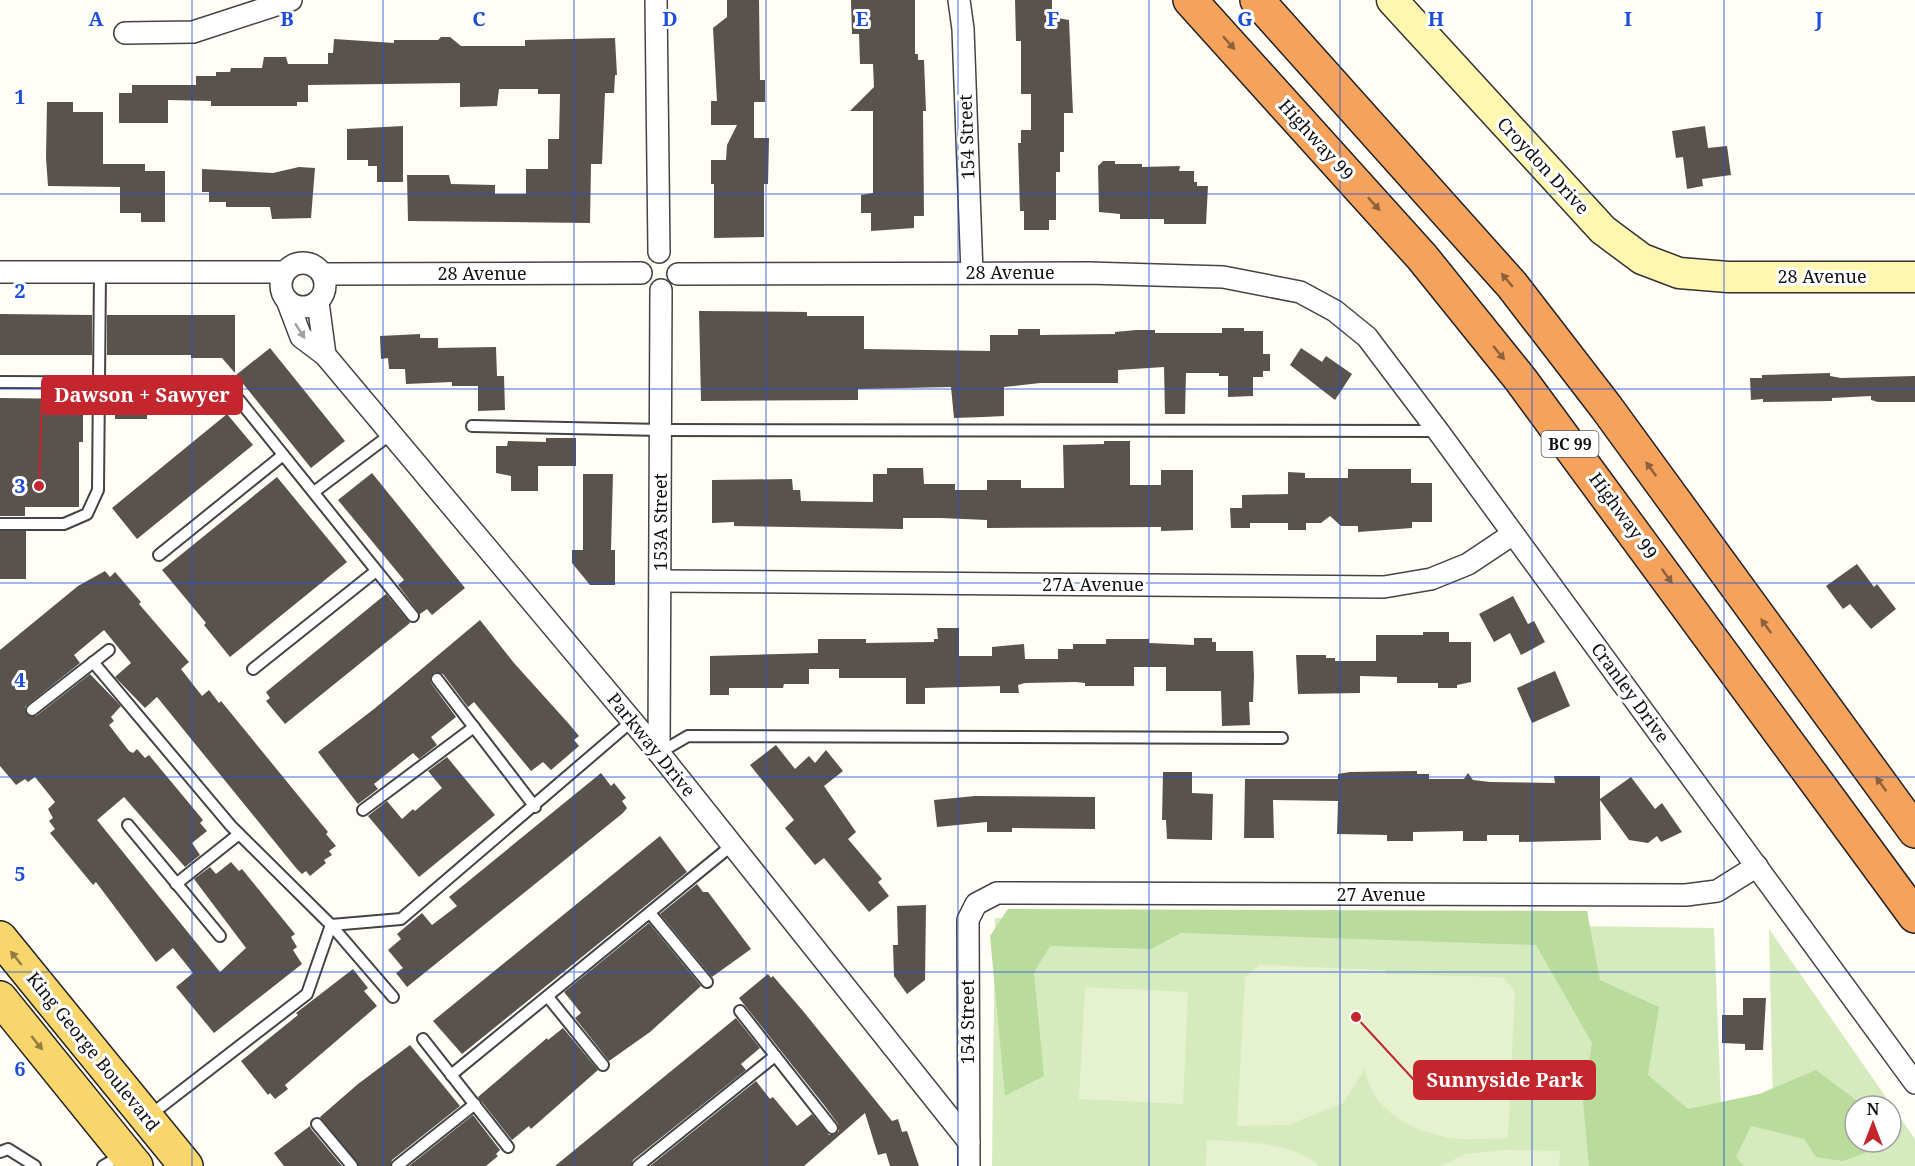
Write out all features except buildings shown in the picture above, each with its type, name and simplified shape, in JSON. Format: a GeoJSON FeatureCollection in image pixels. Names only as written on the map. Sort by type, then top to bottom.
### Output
{"type":"FeatureCollection","features":[{"type":"Feature","properties":{"kind":"highway","name":"Highway 99"},"geometry":{"type":"LineString","coordinates":[[1190,0],[1422,257],[1521,380],[1915,916]]}},
{"type":"Feature","properties":{"kind":"highway","name":"BC 99"},"geometry":{"type":"LineString","coordinates":[[1257,0],[1512,285],[1606,407],[1915,831]]}},
{"type":"Feature","properties":{"kind":"main road","name":"King George Boulevard"},"geometry":{"type":"LineString","coordinates":[[0,938],[186,1166]]}},
{"type":"Feature","properties":{"kind":"main road"},"geometry":{"type":"LineString","coordinates":[[0,998],[122,1162],[137,1143],[146,1144],[168,1166]]}},
{"type":"Feature","properties":{"kind":"street"},"geometry":{"type":"LineString","coordinates":[[125,33],[193,32],[260,4],[291,0]]}},
{"type":"Feature","properties":{"kind":"street"},"geometry":{"type":"LineString","coordinates":[[656,0],[659,252]]}},
{"type":"Feature","properties":{"kind":"street","name":"154 Street"},"geometry":{"type":"LineString","coordinates":[[959,0],[963,29],[972,273]]}},
{"type":"Feature","properties":{"kind":"street","name":"Croydon Drive"},"geometry":{"type":"LineString","coordinates":[[1392,0],[1603,230],[1642,259],[1678,273],[1728,277]]}},
{"type":"Feature","properties":{"kind":"street"},"geometry":{"type":"LineString","coordinates":[[659,252],[674,259],[678,274],[672,285],[661,290],[649,287],[640,273],[644,260],[659,252]]}},
{"type":"Feature","properties":{"kind":"street"},"geometry":{"type":"LineString","coordinates":[[0,272],[284,272],[296,263],[304,262],[318,268],[322,274],[325,289],[318,302],[325,355]]}},
{"type":"Feature","properties":{"kind":"street"},"geometry":{"type":"LineString","coordinates":[[284,272],[281,286],[286,300],[298,307],[318,302]]}},
{"type":"Feature","properties":{"kind":"street","name":"28 Avenue"},"geometry":{"type":"LineString","coordinates":[[322,274],[640,273]]}},
{"type":"Feature","properties":{"kind":"street","name":"28 Avenue"},"geometry":{"type":"LineString","coordinates":[[678,274],[972,273],[1223,277],[1300,292],[1335,311]]}},
{"type":"Feature","properties":{"kind":"street","name":"28 Avenue"},"geometry":{"type":"LineString","coordinates":[[1728,277],[1915,277]]}},
{"type":"Feature","properties":{"kind":"street","name":"153A Street"},"geometry":{"type":"LineString","coordinates":[[659,753],[661,290]]}},
{"type":"Feature","properties":{"kind":"street","name":"Parkway Drive"},"geometry":{"type":"LineString","coordinates":[[286,300],[301,337],[325,355],[659,753],[969,1142]]}},
{"type":"Feature","properties":{"kind":"street","name":"Cranley Drive"},"geometry":{"type":"LineString","coordinates":[[1335,311],[1367,337],[1438,431],[1915,1083]]}},
{"type":"Feature","properties":{"kind":"street","name":"27A Avenue"},"geometry":{"type":"LineString","coordinates":[[660,581],[1384,587],[1431,579],[1468,564],[1513,534]]}},
{"type":"Feature","properties":{"kind":"street","name":"27 Avenue"},"geometry":{"type":"LineString","coordinates":[[997,893],[1686,896],[1717,891],[1757,866]]}},
{"type":"Feature","properties":{"kind":"street","name":"154 Street"},"geometry":{"type":"LineString","coordinates":[[969,1166],[968,920],[976,904],[997,893]]}},
{"type":"Feature","properties":{"kind":"lane"},"geometry":{"type":"LineString","coordinates":[[0,524],[64,524],[87,514],[98,490],[100,272]]}},
{"type":"Feature","properties":{"kind":"lane"},"geometry":{"type":"LineString","coordinates":[[0,382],[211,383],[235,395],[413,616]]}},
{"type":"Feature","properties":{"kind":"lane"},"geometry":{"type":"LineString","coordinates":[[472,426],[661,430],[1438,431]]}},
{"type":"Feature","properties":{"kind":"lane"},"geometry":{"type":"LineString","coordinates":[[314,492],[391,434]]}},
{"type":"Feature","properties":{"kind":"lane"},"geometry":{"type":"LineString","coordinates":[[159,555],[283,455]]}},
{"type":"Feature","properties":{"kind":"lane"},"geometry":{"type":"LineString","coordinates":[[253,669],[376,571]]}},
{"type":"Feature","properties":{"kind":"lane"},"geometry":{"type":"LineString","coordinates":[[32,710],[109,650]]}},
{"type":"Feature","properties":{"kind":"lane"},"geometry":{"type":"LineString","coordinates":[[93,662],[239,834],[331,925],[393,997]]}},
{"type":"Feature","properties":{"kind":"lane"},"geometry":{"type":"LineString","coordinates":[[437,679],[535,807]]}},
{"type":"Feature","properties":{"kind":"lane"},"geometry":{"type":"LineString","coordinates":[[331,925],[401,919],[535,807],[632,721]]}},
{"type":"Feature","properties":{"kind":"lane"},"geometry":{"type":"LineString","coordinates":[[363,810],[474,728]]}},
{"type":"Feature","properties":{"kind":"lane"},"geometry":{"type":"LineString","coordinates":[[659,753],[688,736],[1282,738]]}},
{"type":"Feature","properties":{"kind":"lane"},"geometry":{"type":"LineString","coordinates":[[128,825],[220,936]]}},
{"type":"Feature","properties":{"kind":"lane"},"geometry":{"type":"LineString","coordinates":[[176,884],[239,834]]}},
{"type":"Feature","properties":{"kind":"lane"},"geometry":{"type":"LineString","coordinates":[[451,1075],[732,846]]}},
{"type":"Feature","properties":{"kind":"lane"},"geometry":{"type":"LineString","coordinates":[[650,914],[707,982]]}},
{"type":"Feature","properties":{"kind":"lane"},"geometry":{"type":"LineString","coordinates":[[147,1118],[307,994],[331,925]]}},
{"type":"Feature","properties":{"kind":"lane"},"geometry":{"type":"LineString","coordinates":[[548,997],[603,1065]]}},
{"type":"Feature","properties":{"kind":"lane"},"geometry":{"type":"LineString","coordinates":[[740,1011],[832,1128]]}},
{"type":"Feature","properties":{"kind":"lane"},"geometry":{"type":"LineString","coordinates":[[423,1039],[508,1147]]}},
{"type":"Feature","properties":{"kind":"lane"},"geometry":{"type":"LineString","coordinates":[[638,1166],[775,1056]]}},
{"type":"Feature","properties":{"kind":"lane"},"geometry":{"type":"LineString","coordinates":[[397,1166],[475,1104]]}},
{"type":"Feature","properties":{"kind":"lane"},"geometry":{"type":"LineString","coordinates":[[317,1124],[352,1166]]}},
{"type":"Feature","properties":{"kind":"lane"},"geometry":{"type":"LineString","coordinates":[[0,1152],[8,1149],[35,1166]]}},
{"type":"Feature","properties":{"kind":"green space"},"geometry":{"type":"Polygon","coordinates":[[[1008,909],[1587,911],[1600,980],[1659,1007],[1648,1075],[1688,1109],[1759,1094],[1816,1070],[1848,1094],[1843,1094],[1843,1154],[1862,1154],[1843,1161],[1816,1157],[1804,1139],[1751,1126],[1736,1157],[1744,1166],[1589,1166],[1583,1102],[1592,1043],[1536,945],[1181,933],[1151,949],[1050,946],[1034,973],[1044,1076],[1005,1096],[990,936],[1008,909]]]}},
{"type":"Feature","properties":{"kind":"green space"},"geometry":{"type":"Polygon","coordinates":[[[995,918],[1714,928],[1721,1104],[1773,1105],[1769,929],[1884,1094],[1843,1094],[1843,1154],[1903,1154],[1903,1122],[1915,1139],[1915,1166],[992,1166],[995,918]]]}},
{"type":"Feature","properties":{"kind":"green space"},"geometry":{"type":"Polygon","coordinates":[[[1259,965],[1385,970],[1385,974],[1502,977],[1515,991],[1508,1138],[1452,1138],[1409,1125],[1385,1108],[1376,1097],[1365,1069],[1343,1103],[1288,1125],[1237,1126],[1245,977],[1259,965]]]}},
{"type":"Feature","properties":{"kind":"green space"},"geometry":{"type":"Polygon","coordinates":[[[1085,987],[1188,992],[1183,1104],[1079,1099],[1085,987]]]}},
{"type":"Feature","properties":{"kind":"green space"},"geometry":{"type":"Polygon","coordinates":[[[1207,1140],[1280,1147],[1307,1158],[1319,1166],[1206,1166],[1207,1140]]]}},
{"type":"Feature","properties":{"kind":"green space"},"geometry":{"type":"Polygon","coordinates":[[[1505,1150],[1560,1151],[1559,1166],[1439,1166],[1466,1154],[1505,1150]]]}},
{"type":"Feature","properties":{"kind":"place","name":"Dawson + Sawyer"},"geometry":{"type":"Point","coordinates":[39,486]}},
{"type":"Feature","properties":{"kind":"place","name":"Sunnyside Park"},"geometry":{"type":"Point","coordinates":[1356,1017]}}]}
